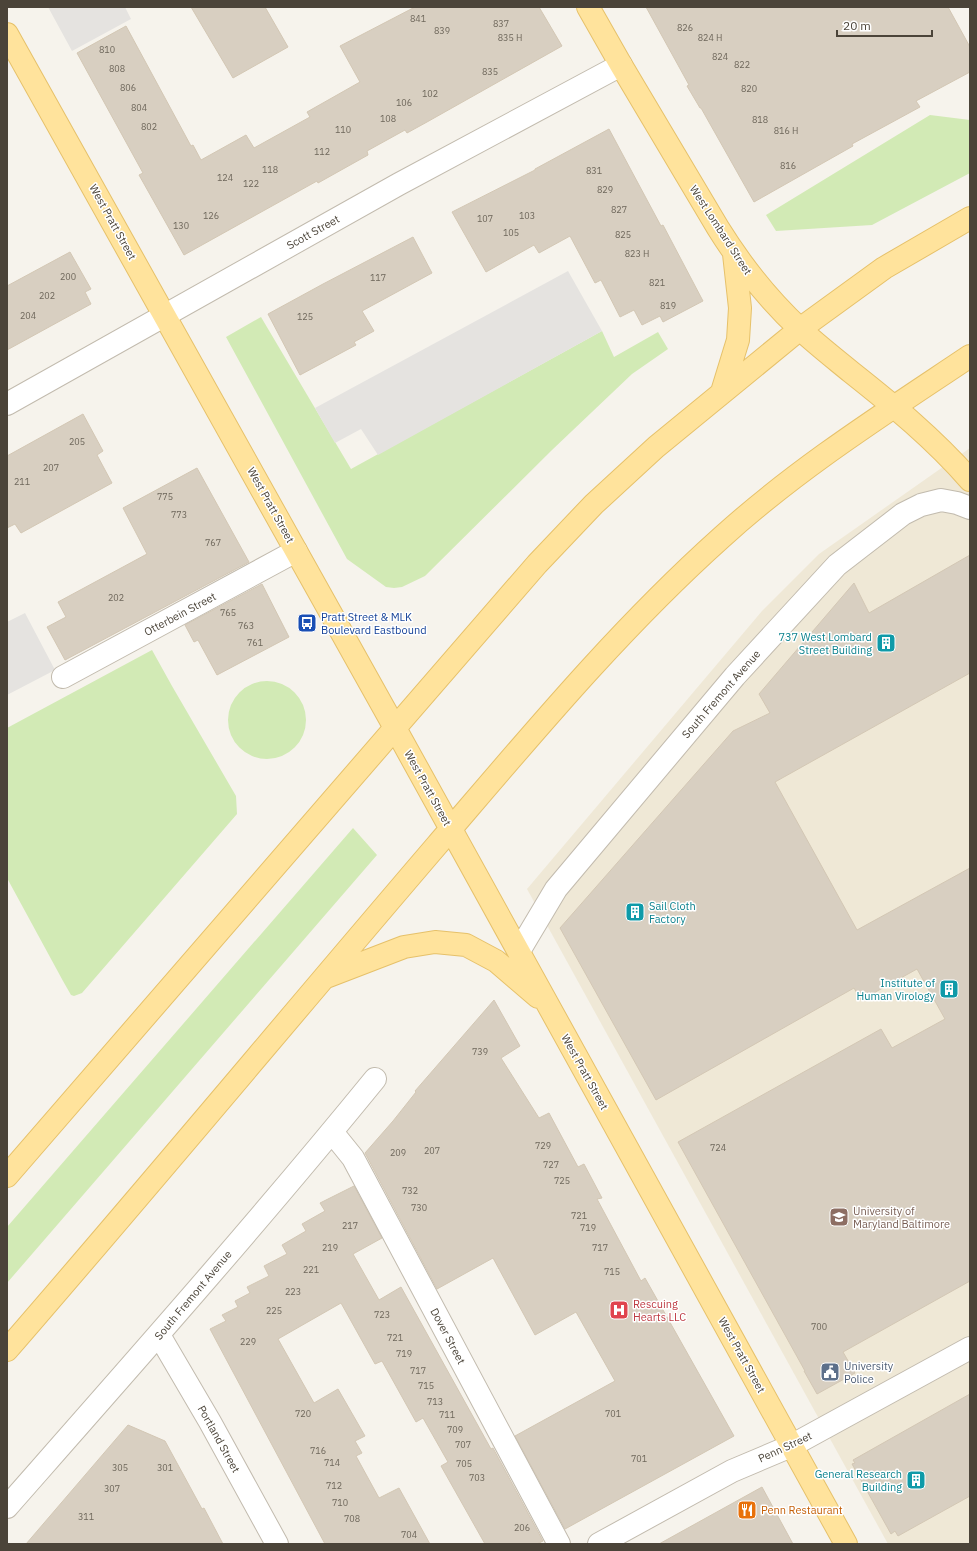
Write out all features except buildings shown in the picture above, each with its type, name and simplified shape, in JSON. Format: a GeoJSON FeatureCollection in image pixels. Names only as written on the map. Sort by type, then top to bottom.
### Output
{"type":"FeatureCollection","features":[{"type":"Feature","properties":{"kind":"main road","name":"West Lombard Street"},"geometry":{"type":"LineString","coordinates":[[588,7],[734,254],[753,279],[800,329],[894,406],[943,450],[970,480]]}},
{"type":"Feature","properties":{"kind":"main road","name":"West Pratt Street"},"geometry":{"type":"LineString","coordinates":[[7,34],[519,951],[846,1544]]}},
{"type":"Feature","properties":{"kind":"main road"},"geometry":{"type":"LineString","coordinates":[[7,1176],[536,564],[594,504],[656,447],[800,329],[884,268],[970,218]]}},
{"type":"Feature","properties":{"kind":"main road"},"geometry":{"type":"LineString","coordinates":[[722,392],[738,340],[740,308],[734,254]]}},
{"type":"Feature","properties":{"kind":"main road"},"geometry":{"type":"LineString","coordinates":[[7,1350],[323,978],[607,650],[722,536],[798,474],[894,406],[970,356]]}},
{"type":"Feature","properties":{"kind":"main road"},"geometry":{"type":"LineString","coordinates":[[323,978],[404,947],[435,942],[466,945],[496,961],[549,1005]]}},
{"type":"Feature","properties":{"kind":"street","name":"Scott Street"},"geometry":{"type":"LineString","coordinates":[[7,404],[399,184],[621,65]]}},
{"type":"Feature","properties":{"kind":"street","name":"South Fremont Avenue"},"geometry":{"type":"LineString","coordinates":[[519,951],[556,888],[735,676],[836,565],[903,514],[921,505],[941,500],[970,508]]}},
{"type":"Feature","properties":{"kind":"street","name":"Otterbein Street"},"geometry":{"type":"LineString","coordinates":[[63,677],[296,551]]}},
{"type":"Feature","properties":{"kind":"street","name":"South Fremont Avenue"},"geometry":{"type":"LineString","coordinates":[[7,1507],[159,1335],[332,1132],[375,1079]]}},
{"type":"Feature","properties":{"kind":"street","name":"Dover Street"},"geometry":{"type":"LineString","coordinates":[[332,1132],[353,1158],[559,1544]]}},
{"type":"Feature","properties":{"kind":"street","name":"Portland Street"},"geometry":{"type":"LineString","coordinates":[[159,1335],[210,1422],[276,1544]]}},
{"type":"Feature","properties":{"kind":"street","name":"Penn Street"},"geometry":{"type":"LineString","coordinates":[[598,1544],[732,1471],[791,1446],[970,1348]]}},
{"type":"Feature","properties":{"kind":"shaded area"},"geometry":{"type":"Polygon","coordinates":[[[48,7],[125,7],[131,19],[72,51],[48,7]]]}},
{"type":"Feature","properties":{"kind":"shaded area"},"geometry":{"type":"Polygon","coordinates":[[[568,271],[602,331],[378,455],[361,429],[335,443],[315,408],[568,271]]]}},
{"type":"Feature","properties":{"kind":"shaded area","name":"University of Maryland Baltimore"},"geometry":{"type":"Polygon","coordinates":[[[970,448],[970,1544],[888,1544],[527,889],[762,611],[819,554],[970,448]]]}},
{"type":"Feature","properties":{"kind":"shaded area"},"geometry":{"type":"Polygon","coordinates":[[[25,613],[55,670],[7,695],[7,622],[25,613]]]}},
{"type":"Feature","properties":{"kind":"green space"},"geometry":{"type":"Polygon","coordinates":[[[930,115],[970,120],[970,173],[872,225],[776,231],[766,215],[930,115]]]}},
{"type":"Feature","properties":{"kind":"green space"},"geometry":{"type":"Polygon","coordinates":[[[261,317],[351,469],[602,331],[614,357],[658,332],[668,349],[632,374],[552,450],[425,576],[402,587],[394,588],[386,587],[347,559],[226,337],[261,317]]]}},
{"type":"Feature","properties":{"kind":"green space"},"geometry":{"type":"Polygon","coordinates":[[[152,650],[236,796],[237,814],[82,993],[74,996],[71,995],[63,981],[7,878],[7,728],[152,650]]]}},
{"type":"Feature","properties":{"kind":"green space"},"geometry":{"type":"Polygon","coordinates":[[[267,681],[282,684],[294,693],[303,705],[306,720],[303,735],[294,747],[282,756],[267,759],[252,756],[240,747],[231,735],[228,720],[231,705],[240,693],[252,684],[267,681]]]}},
{"type":"Feature","properties":{"kind":"green space"},"geometry":{"type":"Polygon","coordinates":[[[353,828],[377,855],[7,1283],[7,1227],[353,828]]]}},
{"type":"Feature","properties":{"kind":"place","name":"Pratt Street & MLK Boulevard Eastbound"},"geometry":{"type":"Point","coordinates":[307,623]}},
{"type":"Feature","properties":{"kind":"place","name":"737 West Lombard Street Building"},"geometry":{"type":"Point","coordinates":[886,643]}},
{"type":"Feature","properties":{"kind":"place","name":"Sail Cloth Factory"},"geometry":{"type":"Point","coordinates":[635,912]}},
{"type":"Feature","properties":{"kind":"place","name":"Institute of Human Virology"},"geometry":{"type":"Point","coordinates":[949,989]}},
{"type":"Feature","properties":{"kind":"place","name":"University of Maryland Baltimore"},"geometry":{"type":"Point","coordinates":[839,1217]}},
{"type":"Feature","properties":{"kind":"place","name":"Rescuing Hearts LLC"},"geometry":{"type":"Point","coordinates":[619,1310]}},
{"type":"Feature","properties":{"kind":"place","name":"University Police"},"geometry":{"type":"Point","coordinates":[830,1372]}},
{"type":"Feature","properties":{"kind":"place","name":"General Research Building"},"geometry":{"type":"Point","coordinates":[916,1480]}},
{"type":"Feature","properties":{"kind":"place","name":"Penn Restaurant"},"geometry":{"type":"Point","coordinates":[747,1510]}}]}
